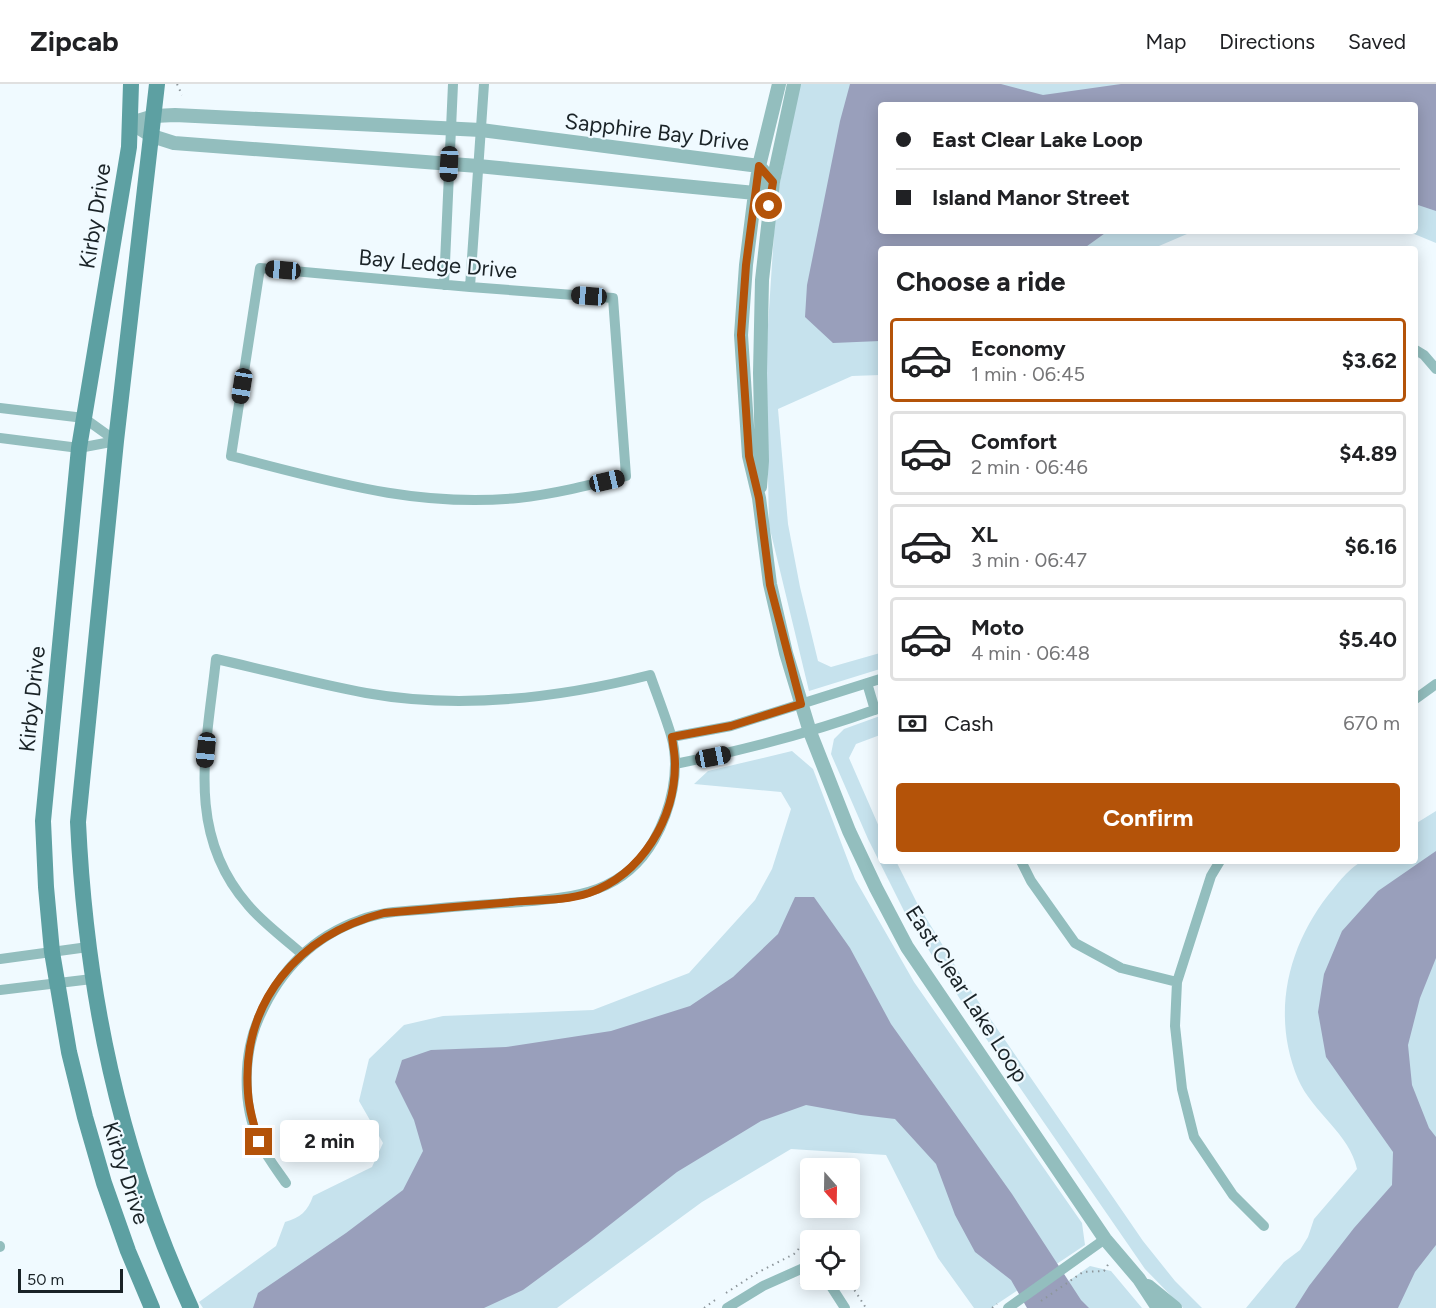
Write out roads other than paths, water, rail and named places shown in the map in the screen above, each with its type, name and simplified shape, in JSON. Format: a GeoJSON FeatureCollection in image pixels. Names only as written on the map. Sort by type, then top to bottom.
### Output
{"type":"FeatureCollection","features":[{"type":"Feature","properties":{"kind":"main road","name":"Kirby Drive"},"geometry":{"type":"LineString","coordinates":[[131,84],[129,147],[79,448],[43,821],[52,952],[69,1052],[107,1192],[152,1308]]}},
{"type":"Feature","properties":{"kind":"main road","name":"Kirby Drive"},"geometry":{"type":"LineString","coordinates":[[158,84],[116,441],[78,822],[81,884],[88,947],[104,1045],[138,1172],[161,1238],[191,1308]]}},
{"type":"Feature","properties":{"kind":"street"},"geometry":{"type":"LineString","coordinates":[[444,285],[453,84]]}},
{"type":"Feature","properties":{"kind":"street"},"geometry":{"type":"LineString","coordinates":[[470,287],[484,84]]}},
{"type":"Feature","properties":{"kind":"street","name":"East Clear Lake Loop"},"geometry":{"type":"LineString","coordinates":[[779,84],[759,166],[746,265],[741,335],[749,456],[759,498],[770,585],[801,704],[849,831],[907,947],[1105,1239],[1139,1279],[1158,1308]]}},
{"type":"Feature","properties":{"kind":"street","name":"East Clear Lake Loop"},"geometry":{"type":"LineString","coordinates":[[759,498],[762,461],[760,373],[762,280],[773,182],[794,84]]}},
{"type":"Feature","properties":{"kind":"street","name":"Sapphire Bay Drive"},"geometry":{"type":"LineString","coordinates":[[131,123],[154,116],[186,115],[481,130],[759,166],[773,182]]}},
{"type":"Feature","properties":{"kind":"street"},"geometry":{"type":"LineString","coordinates":[[131,123],[152,136],[174,143],[478,166],[755,193],[773,182]]}},
{"type":"Feature","properties":{"kind":"street","name":"Bay Ledge Drive"},"geometry":{"type":"LineString","coordinates":[[260,268],[470,287],[613,298],[626,476],[551,494],[517,498],[426,499],[361,489],[231,456],[260,268]]}},
{"type":"Feature","properties":{"kind":"street"},"geometry":{"type":"LineString","coordinates":[[1418,351],[1436,369]]}},
{"type":"Feature","properties":{"kind":"street"},"geometry":{"type":"LineString","coordinates":[[0,408],[84,418],[116,441]]}},
{"type":"Feature","properties":{"kind":"street"},"geometry":{"type":"LineString","coordinates":[[0,438],[79,448],[116,441]]}},
{"type":"Feature","properties":{"kind":"street"},"geometry":{"type":"LineString","coordinates":[[286,1183],[259,1142],[251,1118],[247,1069],[250,1046],[257,1022],[280,978],[302,954],[320,940],[360,919],[384,913],[569,898],[605,886],[624,873],[640,859],[661,828],[668,808],[675,764],[672,737],[650,675],[612,685],[508,700],[418,699],[367,693],[216,659],[204,783],[206,816],[211,840],[225,871],[249,906],[302,954]]}},
{"type":"Feature","properties":{"kind":"street"},"geometry":{"type":"LineString","coordinates":[[672,737],[731,726],[878,680]]}},
{"type":"Feature","properties":{"kind":"street"},"geometry":{"type":"LineString","coordinates":[[675,764],[732,753],[810,732],[878,709],[867,683]]}},
{"type":"Feature","properties":{"kind":"street"},"geometry":{"type":"LineString","coordinates":[[1418,697],[1436,684]]}},
{"type":"Feature","properties":{"kind":"street"},"geometry":{"type":"LineString","coordinates":[[1022,864],[1031,881],[1076,943],[1121,968],[1177,982]]}},
{"type":"Feature","properties":{"kind":"street"},"geometry":{"type":"LineString","coordinates":[[1218,864],[1211,876],[1177,982],[1176,1026],[1182,1089],[1194,1137],[1233,1195],[1264,1226]]}},
{"type":"Feature","properties":{"kind":"street"},"geometry":{"type":"LineString","coordinates":[[0,959],[88,947]]}},
{"type":"Feature","properties":{"kind":"street"},"geometry":{"type":"LineString","coordinates":[[0,990],[92,979]]}},
{"type":"Feature","properties":{"kind":"street"},"geometry":{"type":"LineString","coordinates":[[1008,1308],[1105,1239]]}},
{"type":"Feature","properties":{"kind":"street"},"geometry":{"type":"LineString","coordinates":[[727,1308],[763,1286],[800,1269]]}},
{"type":"Feature","properties":{"kind":"street","name":"East Clear Lake Loop"},"geometry":{"type":"LineString","coordinates":[[1139,1279],[1175,1308]]}},
{"type":"Feature","properties":{"kind":"street"},"geometry":{"type":"LineString","coordinates":[[828,1290],[845,1308]]}}]}
